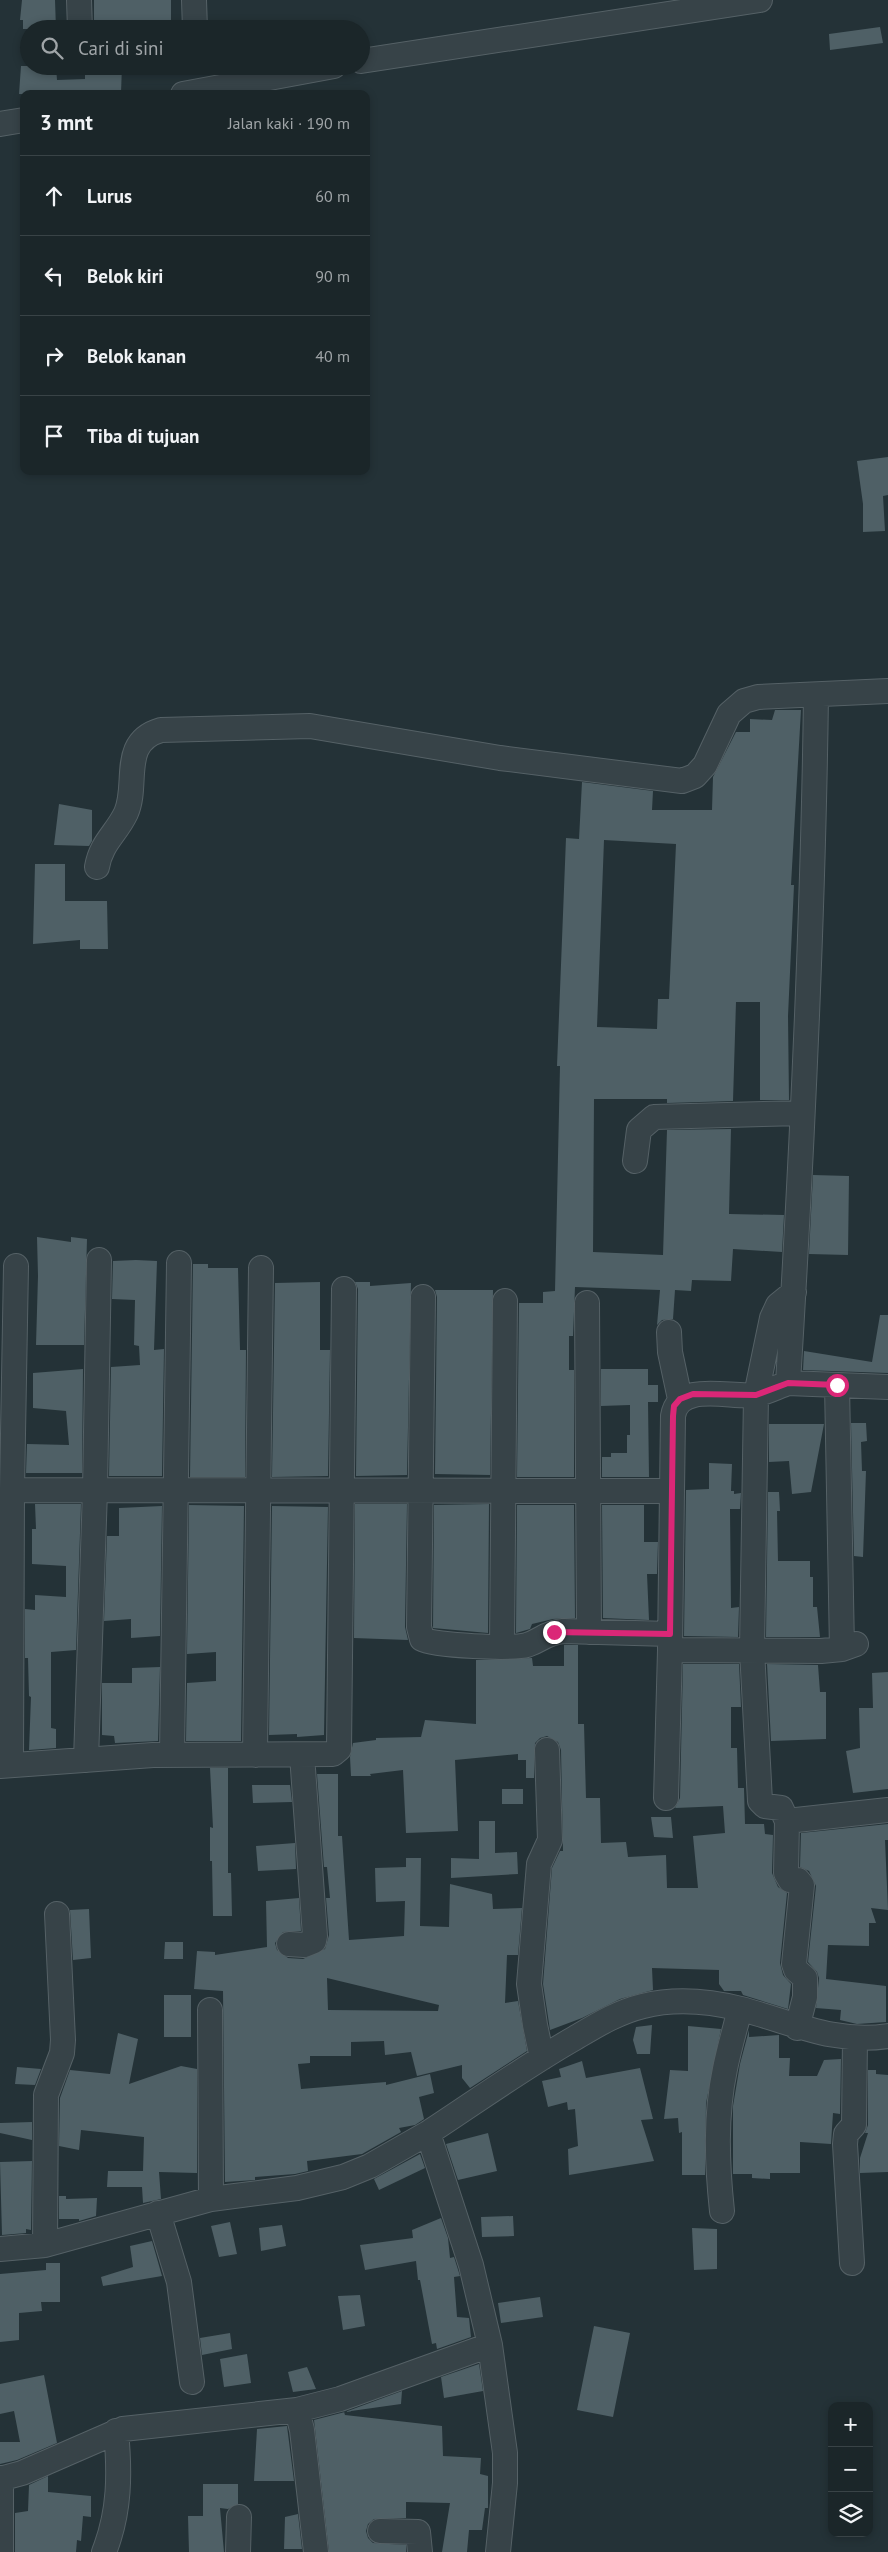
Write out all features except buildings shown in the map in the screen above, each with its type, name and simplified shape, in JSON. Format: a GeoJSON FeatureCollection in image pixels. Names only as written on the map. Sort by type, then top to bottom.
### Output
{"type":"FeatureCollection","features":[{"type":"Feature","properties":{"kind":"street"},"geometry":{"type":"LineString","coordinates":[[78,0],[79,20]]}},
{"type":"Feature","properties":{"kind":"street"},"geometry":{"type":"LineString","coordinates":[[194,0],[195,20]]}},
{"type":"Feature","properties":{"kind":"street"},"geometry":{"type":"LineString","coordinates":[[370,60],[760,0]]}},
{"type":"Feature","properties":{"kind":"street"},"geometry":{"type":"LineString","coordinates":[[205,90],[286,75]]}},
{"type":"Feature","properties":{"kind":"street"},"geometry":{"type":"LineString","coordinates":[[0,124],[20,121]]}},
{"type":"Feature","properties":{"kind":"street"},"geometry":{"type":"LineString","coordinates":[[98,867],[100,852],[115,833],[127,811],[134,753],[147,736],[161,730],[310,726],[500,758],[682,781],[695,776],[705,766],[729,714],[744,701],[758,697],[888,691]]}},
{"type":"Feature","properties":{"kind":"street"},"geometry":{"type":"LineString","coordinates":[[788,1383],[814,869],[816,695]]}},
{"type":"Feature","properties":{"kind":"street"},"geometry":{"type":"LineString","coordinates":[[635,1161],[639,1130],[654,1117],[802,1113]]}},
{"type":"Feature","properties":{"kind":"street"},"geometry":{"type":"LineString","coordinates":[[86,1760],[95,1490],[99,1260]]}},
{"type":"Feature","properties":{"kind":"street"},"geometry":{"type":"LineString","coordinates":[[172,1755],[178,1491],[179,1263]]}},
{"type":"Feature","properties":{"kind":"street"},"geometry":{"type":"LineString","coordinates":[[16,1266],[6,1765],[172,1755],[332,1754],[338,1749],[344,1289]]}},
{"type":"Feature","properties":{"kind":"street"},"geometry":{"type":"LineString","coordinates":[[255,1755],[261,1268]]}},
{"type":"Feature","properties":{"kind":"street"},"geometry":{"type":"LineString","coordinates":[[794,1292],[778,1305],[772,1318],[756,1395],[752,1650],[760,1801],[765,1806],[780,1808],[788,1821],[786,1873],[790,1880],[798,1880],[802,1885],[794,1964],[796,1970],[805,1978],[806,1987],[797,2028]]}},
{"type":"Feature","properties":{"kind":"street"},"geometry":{"type":"LineString","coordinates":[[423,1297],[419,1627],[422,1639],[437,1643],[502,1646],[526,1645],[546,1634],[554,1632],[589,1632],[752,1650],[849,1646],[837,1385]]}},
{"type":"Feature","properties":{"kind":"street"},"geometry":{"type":"LineString","coordinates":[[502,1646],[505,1301]]}},
{"type":"Feature","properties":{"kind":"street"},"geometry":{"type":"LineString","coordinates":[[587,1303],[589,1632]]}},
{"type":"Feature","properties":{"kind":"street"},"geometry":{"type":"LineString","coordinates":[[668,1332],[670,1352],[680,1399]]}},
{"type":"Feature","properties":{"kind":"street"},"geometry":{"type":"LineString","coordinates":[[666,1798],[674,1406],[680,1399],[693,1394],[756,1395],[788,1383],[888,1387]]}},
{"type":"Feature","properties":{"kind":"street"},"geometry":{"type":"LineString","coordinates":[[12,1490],[672,1491]]}},
{"type":"Feature","properties":{"kind":"street"},"geometry":{"type":"LineString","coordinates":[[542,2058],[534,2025],[529,1984],[538,1872],[550,1840],[547,1750]]}},
{"type":"Feature","properties":{"kind":"street"},"geometry":{"type":"LineString","coordinates":[[290,1944],[309,1944],[314,1941],[315,1936],[302,1755]]}},
{"type":"Feature","properties":{"kind":"street"},"geometry":{"type":"LineString","coordinates":[[788,1821],[888,1810]]}},
{"type":"Feature","properties":{"kind":"street"},"geometry":{"type":"LineString","coordinates":[[45,2245],[46,2095],[62,2054],[63,2040],[56,1914]]}},
{"type":"Feature","properties":{"kind":"street"},"geometry":{"type":"LineString","coordinates":[[0,2249],[45,2245],[211,2199],[297,2188],[343,2177],[370,2166],[428,2133],[542,2058],[615,2015],[643,2006],[696,2001],[740,2009],[797,2028],[855,2039],[888,2036]]}},
{"type":"Feature","properties":{"kind":"street"},"geometry":{"type":"LineString","coordinates":[[722,2211],[718,2165],[720,2107],[725,2070],[740,2009]]}},
{"type":"Feature","properties":{"kind":"street"},"geometry":{"type":"LineString","coordinates":[[210,2010],[211,2199]]}},
{"type":"Feature","properties":{"kind":"street"},"geometry":{"type":"LineString","coordinates":[[852,2263],[845,2151],[846,2134],[854,2125],[855,2039]]}},
{"type":"Feature","properties":{"kind":"street"},"geometry":{"type":"LineString","coordinates":[[428,2133],[471,2264],[490,2345],[505,2453],[505,2483],[498,2552]]}},
{"type":"Feature","properties":{"kind":"street"},"geometry":{"type":"LineString","coordinates":[[158,2213],[179,2282],[192,2382]]}},
{"type":"Feature","properties":{"kind":"street"},"geometry":{"type":"LineString","coordinates":[[1,2552],[0,2479],[22,2473],[116,2431],[297,2410],[340,2399],[490,2345]]}},
{"type":"Feature","properties":{"kind":"street"},"geometry":{"type":"LineString","coordinates":[[297,2410],[302,2430],[316,2552]]}},
{"type":"Feature","properties":{"kind":"street"},"geometry":{"type":"LineString","coordinates":[[104,2552],[118,2497],[119,2471],[116,2431]]}},
{"type":"Feature","properties":{"kind":"street"},"geometry":{"type":"LineString","coordinates":[[238,2552],[239,2517]]}},
{"type":"Feature","properties":{"kind":"street"},"geometry":{"type":"LineString","coordinates":[[380,2531],[418,2532],[420,2552]]}},
{"type":"Feature","properties":{"kind":"route"},"geometry":{"type":"LineString","coordinates":[[554,1632],[670,1634],[673,1416],[674,1406],[680,1399],[693,1394],[756,1395],[788,1383],[837,1385]]}}]}
